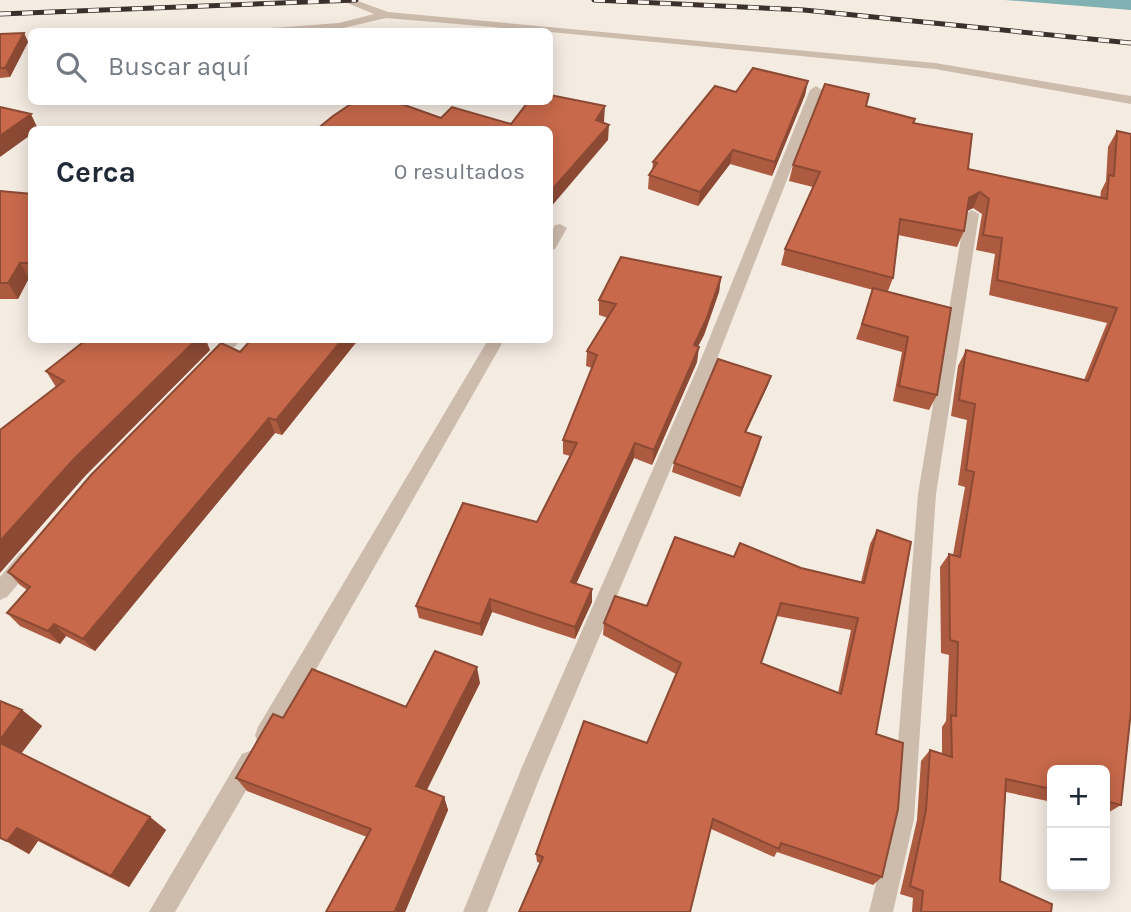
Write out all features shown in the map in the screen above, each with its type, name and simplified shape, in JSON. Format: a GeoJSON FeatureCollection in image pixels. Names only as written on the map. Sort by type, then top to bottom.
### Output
{"type":"FeatureCollection","features":[{"type":"Feature","properties":{"kind":"street"},"geometry":{"type":"LineString","coordinates":[[345,0],[386,15],[536,28]]}},
{"type":"Feature","properties":{"kind":"street"},"geometry":{"type":"LineString","coordinates":[[312,28],[339,26],[386,15]]}},
{"type":"Feature","properties":{"kind":"street"},"geometry":{"type":"LineString","coordinates":[[553,30],[935,66],[1131,100]]}},
{"type":"Feature","properties":{"kind":"street"},"geometry":{"type":"LineString","coordinates":[[474,912],[705,369],[816,90]]}},
{"type":"Feature","properties":{"kind":"street"},"geometry":{"type":"LineString","coordinates":[[881,912],[903,819],[927,494],[972,214]]}},
{"type":"Feature","properties":{"kind":"street"},"geometry":{"type":"LineString","coordinates":[[553,241],[560,228]]}},
{"type":"Feature","properties":{"kind":"street"},"geometry":{"type":"LineString","coordinates":[[195,378],[230,343]]}},
{"type":"Feature","properties":{"kind":"street"},"geometry":{"type":"LineString","coordinates":[[161,912],[494,343]]}},
{"type":"Feature","properties":{"kind":"street"},"geometry":{"type":"LineString","coordinates":[[0,591],[42,542]]}},
{"type":"Feature","properties":{"kind":"water"},"geometry":{"type":"Polygon","coordinates":[[[1005,0],[1131,0],[1131,10],[1005,0]]]}},
{"type":"Feature","properties":{"kind":"building"},"geometry":{"type":"Polygon","coordinates":[[[24,33],[5,68],[0,68],[0,34],[24,33]]]}},
{"type":"Feature","properties":{"kind":"building"},"geometry":{"type":"Polygon","coordinates":[[[753,68],[808,81],[775,162],[733,150],[700,192],[649,175],[657,163],[653,162],[715,86],[736,92],[753,68]]]}},
{"type":"Feature","properties":{"kind":"building"},"geometry":{"type":"Polygon","coordinates":[[[825,84],[869,94],[866,106],[915,119],[913,123],[972,134],[968,169],[1107,199],[1109,175],[1114,176],[1117,131],[1131,134],[1131,710],[1121,805],[1110,802],[1110,765],[1047,765],[1047,788],[1006,779],[1000,881],[1052,904],[1051,912],[921,912],[923,891],[910,886],[926,810],[930,750],[952,757],[951,715],[956,716],[958,642],[950,640],[949,554],[960,557],[974,472],[966,470],[975,404],[959,400],[966,350],[1088,381],[1117,308],[997,280],[1002,238],[983,235],[989,199],[980,192],[969,198],[964,231],[900,219],[893,278],[785,249],[820,172],[793,165],[825,84]]]}},
{"type":"Feature","properties":{"kind":"building"},"geometry":{"type":"Polygon","coordinates":[[[553,96],[605,106],[596,120],[609,125],[553,189],[553,126],[321,126],[350,105],[404,105],[441,118],[452,107],[511,124],[526,105],[553,105],[553,96]]]}},
{"type":"Feature","properties":{"kind":"building"},"geometry":{"type":"Polygon","coordinates":[[[0,107],[31,114],[0,136],[0,107]]]}},
{"type":"Feature","properties":{"kind":"building"},"geometry":{"type":"Polygon","coordinates":[[[0,191],[28,194],[28,263],[20,263],[8,283],[0,283],[0,191]]]}},
{"type":"Feature","properties":{"kind":"building"},"geometry":{"type":"Polygon","coordinates":[[[621,257],[721,277],[694,345],[699,347],[654,450],[635,443],[571,582],[592,589],[575,627],[490,599],[480,624],[416,606],[463,503],[537,522],[577,443],[563,440],[597,355],[587,351],[616,304],[599,300],[621,257]]]}},
{"type":"Feature","properties":{"kind":"building"},"geometry":{"type":"Polygon","coordinates":[[[873,288],[951,308],[937,395],[899,386],[908,337],[862,324],[873,288]]]}},
{"type":"Feature","properties":{"kind":"building"},"geometry":{"type":"Polygon","coordinates":[[[82,343],[193,343],[73,460],[0,541],[0,430],[64,381],[46,371],[82,343]]]}},
{"type":"Feature","properties":{"kind":"building"},"geometry":{"type":"Polygon","coordinates":[[[221,343],[240,352],[248,343],[340,343],[276,420],[269,418],[83,639],[54,624],[48,631],[7,613],[30,587],[8,572],[91,475],[221,343]]]}},
{"type":"Feature","properties":{"kind":"building"},"geometry":{"type":"Polygon","coordinates":[[[718,359],[771,376],[745,432],[761,437],[742,488],[674,463],[718,359]]]}},
{"type":"Feature","properties":{"kind":"building"},"geometry":{"type":"Polygon","coordinates":[[[877,530],[911,542],[876,734],[903,743],[898,809],[882,877],[781,843],[779,849],[713,819],[690,912],[519,912],[543,857],[536,854],[584,721],[647,743],[681,663],[604,623],[615,596],[647,606],[675,537],[734,557],[740,543],[801,568],[864,583],[877,530]],[[781,603],[761,663],[841,694],[858,618],[781,603]]]}},
{"type":"Feature","properties":{"kind":"building"},"geometry":{"type":"Polygon","coordinates":[[[435,651],[477,667],[416,786],[444,797],[396,912],[326,912],[371,829],[236,778],[273,714],[283,718],[312,669],[406,707],[435,651]]]}},
{"type":"Feature","properties":{"kind":"building"},"geometry":{"type":"Polygon","coordinates":[[[0,701],[22,710],[0,740],[0,701]]]}},
{"type":"Feature","properties":{"kind":"building"},"geometry":{"type":"Polygon","coordinates":[[[0,743],[150,817],[111,876],[17,828],[7,841],[0,838],[0,743]]]}},
{"type":"Feature","properties":{"kind":"railway"},"geometry":{"type":"LineString","coordinates":[[0,14],[356,0]]}},
{"type":"Feature","properties":{"kind":"railway"},"geometry":{"type":"LineString","coordinates":[[594,0],[804,10],[1131,43]]}}]}
